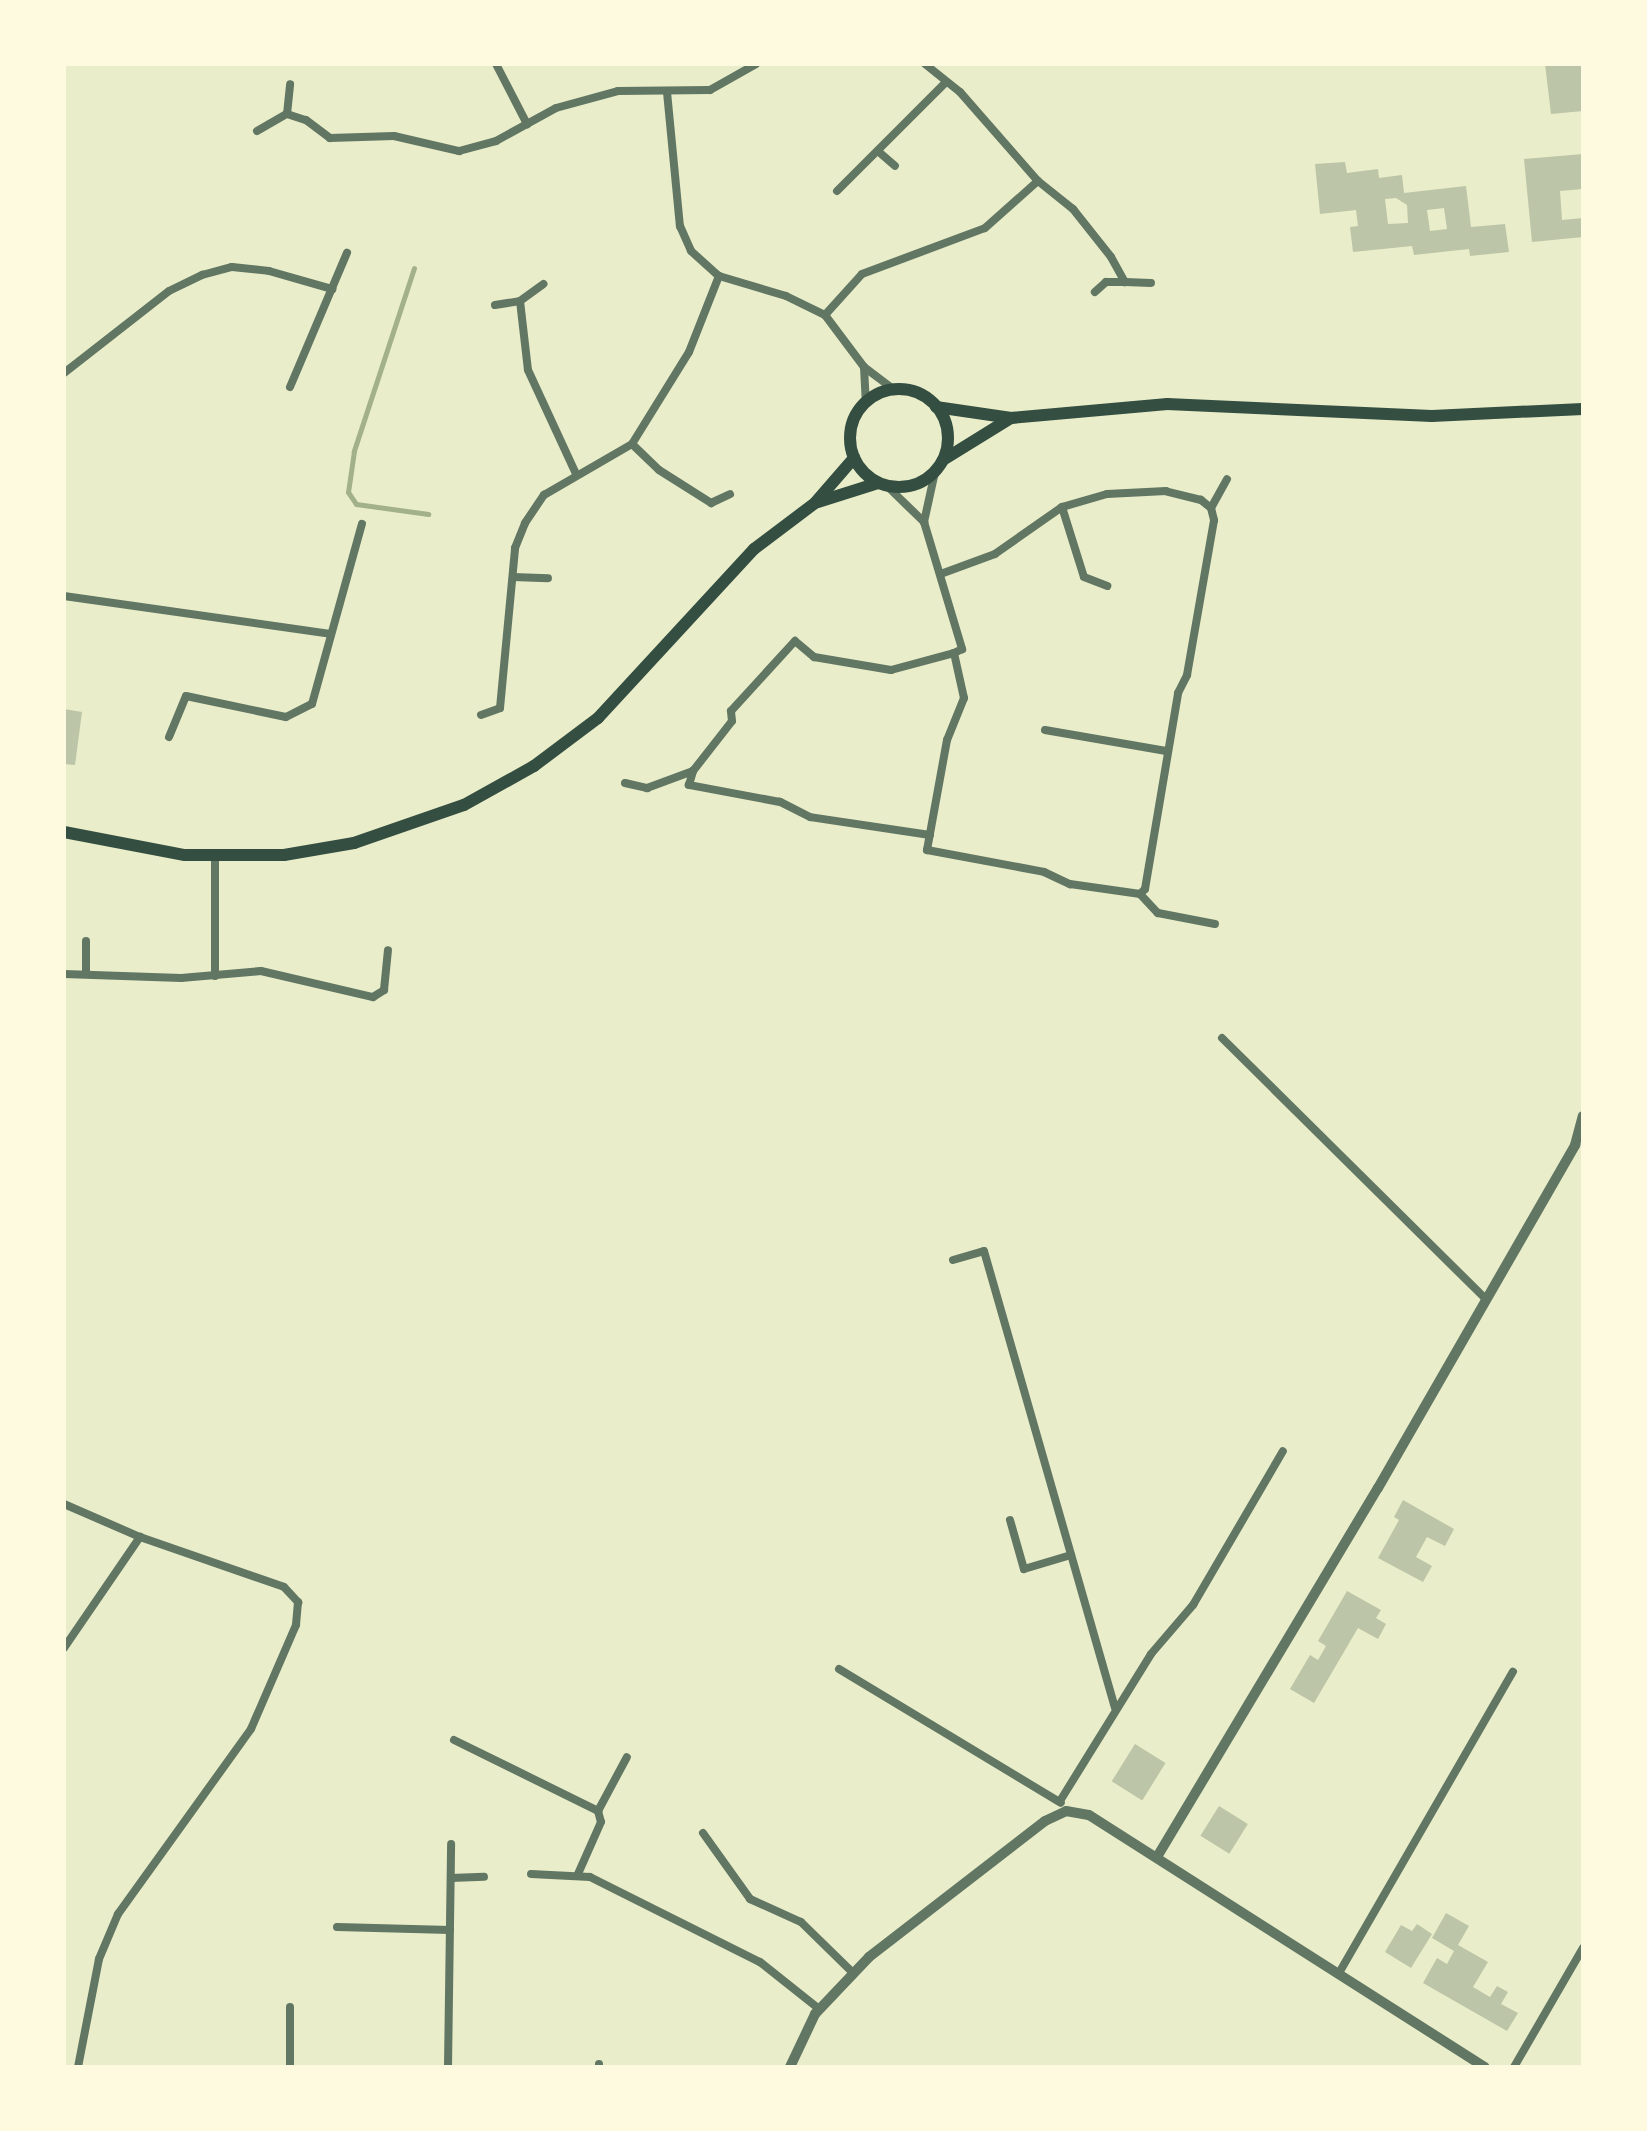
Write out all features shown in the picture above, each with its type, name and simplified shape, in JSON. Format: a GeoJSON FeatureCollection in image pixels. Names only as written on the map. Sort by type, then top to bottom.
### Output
{"type":"FeatureCollection","features":[{"type":"Feature","properties":{"kind":"main road"},"geometry":{"type":"LineString","coordinates":[[882,484],[854,458],[851,427],[866,402],[894,390],[918,394],[936,407],[1011,418],[1167,404],[1432,416],[1583,409]]}},
{"type":"Feature","properties":{"kind":"main road"},"geometry":{"type":"LineString","coordinates":[[936,407],[947,433],[943,460]]}},
{"type":"Feature","properties":{"kind":"main road"},"geometry":{"type":"LineString","coordinates":[[815,503],[882,484],[911,486],[935,472],[943,460],[1011,418]]}},
{"type":"Feature","properties":{"kind":"main road"},"geometry":{"type":"LineString","coordinates":[[64,832],[215,857],[284,855],[354,843],[426,821],[502,786],[598,718],[754,549],[815,503],[854,458]]}},
{"type":"Feature","properties":{"kind":"street"},"geometry":{"type":"LineString","coordinates":[[496,64],[527,124]]}},
{"type":"Feature","properties":{"kind":"street"},"geometry":{"type":"LineString","coordinates":[[257,131],[287,114],[306,120],[330,138],[394,136],[459,151],[496,141],[556,108],[618,91],[710,90],[756,64]]}},
{"type":"Feature","properties":{"kind":"street"},"geometry":{"type":"LineString","coordinates":[[925,64],[960,92],[1038,181],[1073,209],[1125,282]]}},
{"type":"Feature","properties":{"kind":"street"},"geometry":{"type":"LineString","coordinates":[[837,191],[945,83]]}},
{"type":"Feature","properties":{"kind":"street"},"geometry":{"type":"LineString","coordinates":[[287,114],[290,84]]}},
{"type":"Feature","properties":{"kind":"street"},"geometry":{"type":"LineString","coordinates":[[667,92],[680,226],[697,258],[719,276],[786,296],[825,315],[864,367],[894,390]]}},
{"type":"Feature","properties":{"kind":"street"},"geometry":{"type":"LineString","coordinates":[[879,152],[895,166]]}},
{"type":"Feature","properties":{"kind":"street"},"geometry":{"type":"LineString","coordinates":[[825,315],[862,274],[985,228],[1038,181]]}},
{"type":"Feature","properties":{"kind":"street"},"geometry":{"type":"LineString","coordinates":[[290,387],[347,253]]}},
{"type":"Feature","properties":{"kind":"street"},"geometry":{"type":"LineString","coordinates":[[64,373],[169,291],[202,275],[232,267],[269,271],[332,289]]}},
{"type":"Feature","properties":{"kind":"street"},"geometry":{"type":"LineString","coordinates":[[481,715],[500,708],[515,548],[525,523],[544,495],[632,444],[689,352],[719,276]]}},
{"type":"Feature","properties":{"kind":"street"},"geometry":{"type":"LineString","coordinates":[[1095,292],[1106,282],[1151,283]]}},
{"type":"Feature","properties":{"kind":"street"},"geometry":{"type":"LineString","coordinates":[[495,305],[520,301],[543,284]]}},
{"type":"Feature","properties":{"kind":"street"},"geometry":{"type":"LineString","coordinates":[[520,301],[528,370],[576,474]]}},
{"type":"Feature","properties":{"kind":"street"},"geometry":{"type":"LineString","coordinates":[[864,367],[866,402]]}},
{"type":"Feature","properties":{"kind":"street"},"geometry":{"type":"LineString","coordinates":[[632,444],[659,470],[711,503],[730,494]]}},
{"type":"Feature","properties":{"kind":"street"},"geometry":{"type":"LineString","coordinates":[[924,522],[935,472]]}},
{"type":"Feature","properties":{"kind":"street"},"geometry":{"type":"LineString","coordinates":[[1211,508],[1227,479]]}},
{"type":"Feature","properties":{"kind":"street"},"geometry":{"type":"LineString","coordinates":[[882,484],[924,522],[943,573],[939,583],[962,649],[891,670],[814,657],[795,641],[731,711],[732,721],[693,771],[689,785],[780,802],[810,817],[930,835]]}},
{"type":"Feature","properties":{"kind":"street"},"geometry":{"type":"LineString","coordinates":[[943,573],[995,554],[1062,507],[1107,494],[1166,491],[1201,500],[1211,508],[1214,520],[1187,675],[1178,693],[1145,889],[1140,894]]}},
{"type":"Feature","properties":{"kind":"street"},"geometry":{"type":"LineString","coordinates":[[1062,507],[1084,577],[1107,586]]}},
{"type":"Feature","properties":{"kind":"street"},"geometry":{"type":"LineString","coordinates":[[169,737],[186,696],[286,717],[307,708],[315,697],[362,524]]}},
{"type":"Feature","properties":{"kind":"street"},"geometry":{"type":"LineString","coordinates":[[513,577],[548,578]]}},
{"type":"Feature","properties":{"kind":"street"},"geometry":{"type":"LineString","coordinates":[[64,596],[330,634]]}},
{"type":"Feature","properties":{"kind":"street"},"geometry":{"type":"LineString","coordinates":[[954,653],[964,698],[947,740],[927,850],[1044,872],[1070,884],[1140,894],[1158,913],[1215,924]]}},
{"type":"Feature","properties":{"kind":"street"},"geometry":{"type":"LineString","coordinates":[[1045,730],[1166,751]]}},
{"type":"Feature","properties":{"kind":"street"},"geometry":{"type":"LineString","coordinates":[[625,783],[647,788],[693,771]]}},
{"type":"Feature","properties":{"kind":"street"},"geometry":{"type":"LineString","coordinates":[[215,857],[215,976]]}},
{"type":"Feature","properties":{"kind":"street"},"geometry":{"type":"LineString","coordinates":[[86,941],[86,973]]}},
{"type":"Feature","properties":{"kind":"street"},"geometry":{"type":"LineString","coordinates":[[64,974],[215,976],[261,971],[373,997],[384,990],[388,950]]}},
{"type":"Feature","properties":{"kind":"street"},"geometry":{"type":"LineString","coordinates":[[1222,1038],[1485,1298]]}},
{"type":"Feature","properties":{"kind":"street"},"geometry":{"type":"LineString","coordinates":[[1157,1857],[1575,1145],[1583,1116]]}},
{"type":"Feature","properties":{"kind":"street"},"geometry":{"type":"LineString","coordinates":[[953,1260],[984,1251],[1115,1708]]}},
{"type":"Feature","properties":{"kind":"street"},"geometry":{"type":"LineString","coordinates":[[790,2067],[819,2009],[852,1972],[1063,1806],[1115,1708],[1193,1605],[1283,1451]]}},
{"type":"Feature","properties":{"kind":"street"},"geometry":{"type":"LineString","coordinates":[[64,1504],[140,1537],[284,1587],[298,1602],[296,1625],[251,1729],[118,1914],[99,1959],[78,2067]]}},
{"type":"Feature","properties":{"kind":"street"},"geometry":{"type":"LineString","coordinates":[[1010,1520],[1024,1569],[1071,1555]]}},
{"type":"Feature","properties":{"kind":"street"},"geometry":{"type":"LineString","coordinates":[[64,1648],[140,1537]]}},
{"type":"Feature","properties":{"kind":"street"},"geometry":{"type":"LineString","coordinates":[[839,1669],[1063,1806],[1089,1815],[1485,2067]]}},
{"type":"Feature","properties":{"kind":"street"},"geometry":{"type":"LineString","coordinates":[[1339,1973],[1513,1672]]}},
{"type":"Feature","properties":{"kind":"street"},"geometry":{"type":"LineString","coordinates":[[454,1740],[598,1811]]}},
{"type":"Feature","properties":{"kind":"street"},"geometry":{"type":"LineString","coordinates":[[578,1874],[601,1822],[598,1811],[627,1757]]}},
{"type":"Feature","properties":{"kind":"street"},"geometry":{"type":"LineString","coordinates":[[703,1833],[750,1899],[801,1922],[852,1972]]}},
{"type":"Feature","properties":{"kind":"street"},"geometry":{"type":"LineString","coordinates":[[448,2067],[451,1844]]}},
{"type":"Feature","properties":{"kind":"street"},"geometry":{"type":"LineString","coordinates":[[531,1874],[578,1874],[760,1962],[819,2009]]}},
{"type":"Feature","properties":{"kind":"street"},"geometry":{"type":"LineString","coordinates":[[451,1878],[484,1877]]}},
{"type":"Feature","properties":{"kind":"street"},"geometry":{"type":"LineString","coordinates":[[337,1927],[450,1930]]}},
{"type":"Feature","properties":{"kind":"street"},"geometry":{"type":"LineString","coordinates":[[1514,2067],[1583,1948]]}},
{"type":"Feature","properties":{"kind":"street"},"geometry":{"type":"LineString","coordinates":[[290,2007],[290,2067]]}},
{"type":"Feature","properties":{"kind":"building"},"geometry":{"type":"Polygon","coordinates":[[[1545,64],[1583,64],[1583,111],[1551,114],[1545,64]]]}},
{"type":"Feature","properties":{"kind":"building"},"geometry":{"type":"Polygon","coordinates":[[[1583,154],[1583,189],[1560,191],[1562,220],[1583,218],[1583,237],[1532,242],[1524,159],[1583,154]]]}},
{"type":"Feature","properties":{"kind":"building"},"geometry":{"type":"Polygon","coordinates":[[[1345,162],[1347,173],[1378,169],[1379,178],[1402,175],[1404,193],[1466,186],[1471,227],[1505,224],[1509,252],[1470,256],[1469,249],[1414,255],[1412,246],[1353,252],[1350,227],[1358,226],[1356,210],[1320,214],[1315,164],[1345,162]],[[1396,198],[1385,199],[1388,224],[1408,223],[1407,205],[1396,198]],[[1444,208],[1427,210],[1430,231],[1447,229],[1444,208]]]}},
{"type":"Feature","properties":{"kind":"building"},"geometry":{"type":"Polygon","coordinates":[[[64,709],[82,712],[75,765],[64,764],[64,709]]]}},
{"type":"Feature","properties":{"kind":"building"},"geometry":{"type":"Polygon","coordinates":[[[1403,1500],[1454,1529],[1445,1546],[1427,1537],[1416,1557],[1432,1566],[1423,1582],[1378,1558],[1399,1520],[1394,1517],[1403,1500]]]}},
{"type":"Feature","properties":{"kind":"building"},"geometry":{"type":"Polygon","coordinates":[[[1347,1591],[1381,1610],[1376,1618],[1386,1624],[1378,1639],[1358,1628],[1314,1703],[1290,1689],[1310,1655],[1318,1660],[1326,1646],[1318,1641],[1347,1591]]]}},
{"type":"Feature","properties":{"kind":"building"},"geometry":{"type":"Polygon","coordinates":[[[1135,1744],[1166,1763],[1142,1800],[1112,1781],[1135,1744]]]}},
{"type":"Feature","properties":{"kind":"building"},"geometry":{"type":"Polygon","coordinates":[[[1219,1806],[1248,1824],[1229,1854],[1200,1836],[1219,1806]]]}},
{"type":"Feature","properties":{"kind":"building"},"geometry":{"type":"Polygon","coordinates":[[[1446,1913],[1469,1926],[1458,1945],[1488,1962],[1473,1987],[1490,1997],[1497,1986],[1508,1992],[1501,2004],[1518,2013],[1507,2031],[1423,1983],[1437,1958],[1447,1964],[1454,1951],[1432,1938],[1446,1913]]]}},
{"type":"Feature","properties":{"kind":"building"},"geometry":{"type":"Polygon","coordinates":[[[1417,1924],[1432,1934],[1411,1968],[1385,1952],[1401,1925],[1412,1931],[1417,1924]]]}},
{"type":"Feature","properties":{"kind":"waterway"},"geometry":{"type":"LineString","coordinates":[[414,268],[354,451],[348,492],[356,504],[428,514]]}}]}
